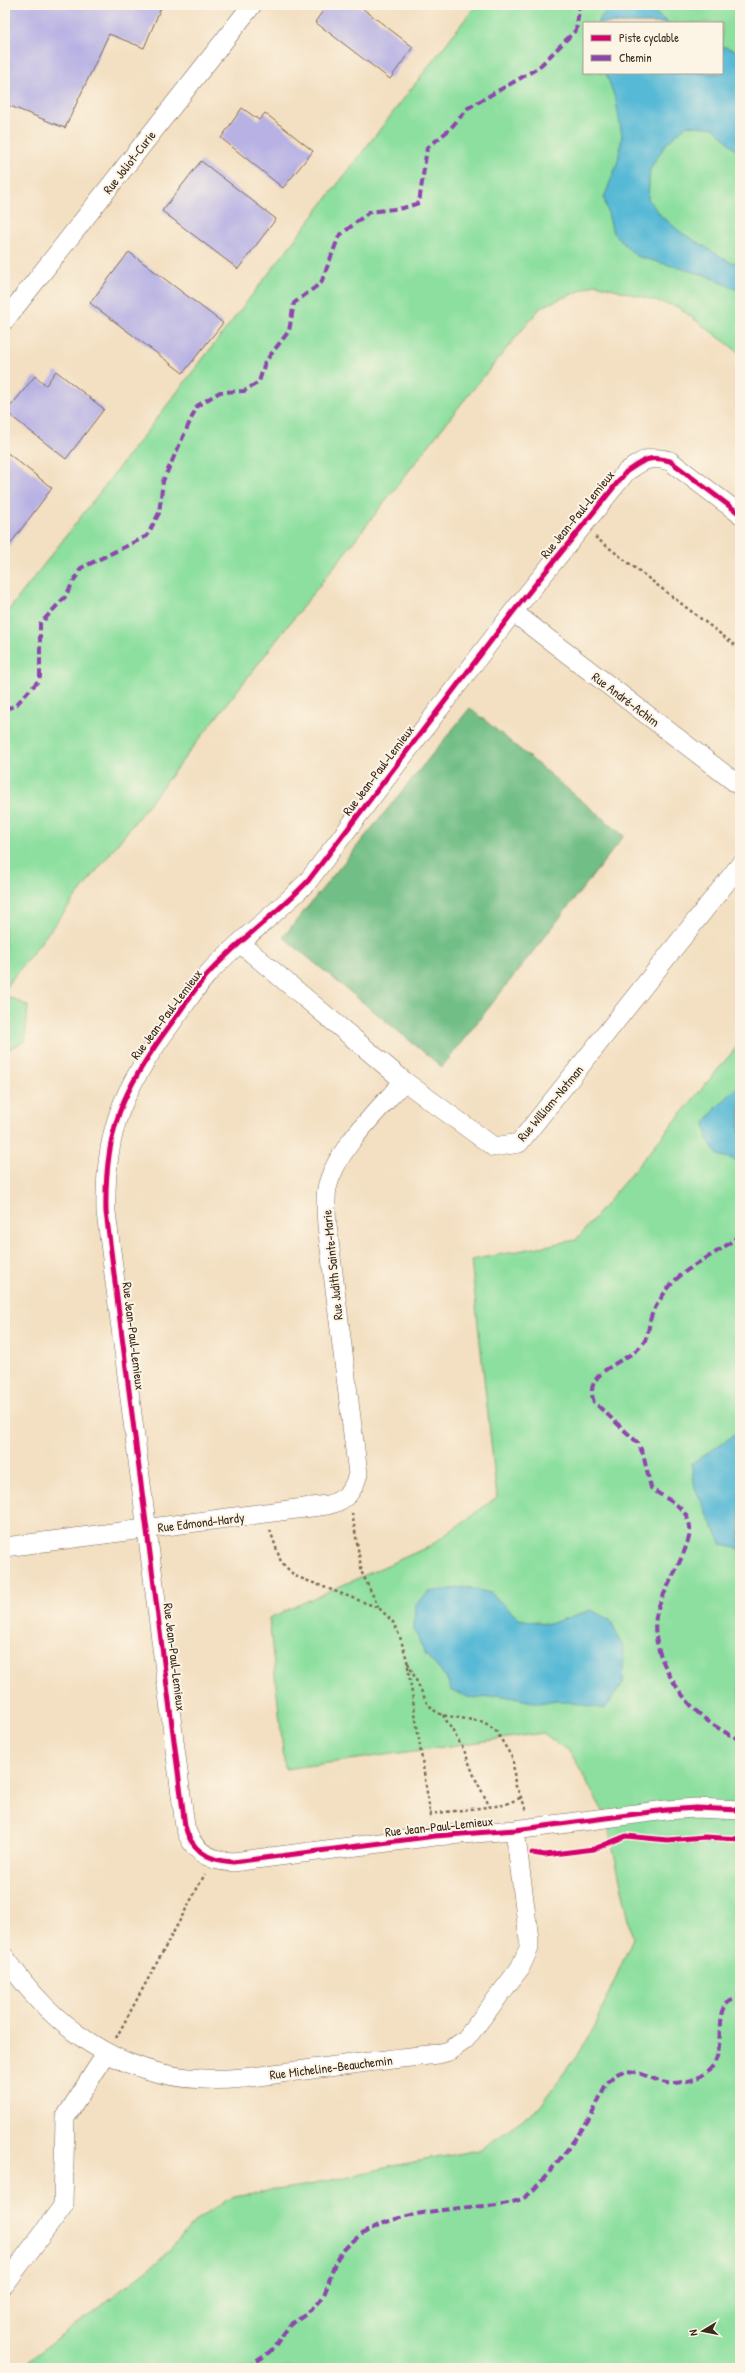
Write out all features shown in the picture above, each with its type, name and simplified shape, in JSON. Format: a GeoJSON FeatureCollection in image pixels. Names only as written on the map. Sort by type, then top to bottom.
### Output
{"type":"FeatureCollection","features":[{"type":"Feature","properties":{"kind":"street","name":"Rue Joliot-Curie"},"geometry":{"type":"LineString","coordinates":[[5,320],[252,5]]}},
{"type":"Feature","properties":{"kind":"street","name":"Rue Jean-Paul-Lemieux"},"geometry":{"type":"LineString","coordinates":[[740,514],[670,461],[658,457],[644,459],[626,472],[513,612],[308,881],[287,904],[206,976],[142,1064],[122,1102],[110,1145],[106,1189],[106,1212],[148,1529],[185,1826],[188,1838],[193,1846],[209,1858],[220,1862],[232,1862],[435,1836],[515,1830],[681,1809],[740,1810]]}},
{"type":"Feature","properties":{"kind":"street","name":"Rue André-Achim"},"geometry":{"type":"LineString","coordinates":[[513,612],[740,786]]}},
{"type":"Feature","properties":{"kind":"street","name":"Rue William-Notman"},"geometry":{"type":"LineString","coordinates":[[241,944],[404,1081],[494,1147],[519,1143],[740,865]]}},
{"type":"Feature","properties":{"kind":"street","name":"Rue Judith Sainte-Marie"},"geometry":{"type":"LineString","coordinates":[[343,1499],[350,1494],[355,1486],[358,1474],[325,1207],[327,1188],[343,1154],[404,1081]]}},
{"type":"Feature","properties":{"kind":"street","name":"Rue Edmond-Hardy"},"geometry":{"type":"LineString","coordinates":[[5,1547],[266,1514],[326,1505],[343,1499]]}},
{"type":"Feature","properties":{"kind":"street","name":"Rue Micheline-Beauchemin"},"geometry":{"type":"LineString","coordinates":[[5,1957],[23,1985],[48,2012],[71,2032],[106,2054],[133,2066],[162,2073],[204,2080],[226,2079],[438,2054],[458,2046],[520,1968],[529,1948],[515,1830]]}},
{"type":"Feature","properties":{"kind":"street"},"geometry":{"type":"LineString","coordinates":[[6,2282],[63,2206],[65,2118],[106,2054]]}},
{"type":"Feature","properties":{"kind":"path"},"geometry":{"type":"LineString","coordinates":[[581,527],[740,649]]}},
{"type":"Feature","properties":{"kind":"path"},"geometry":{"type":"LineString","coordinates":[[343,1499],[350,1508],[354,1520],[362,1573],[379,1608],[393,1622],[400,1637],[407,1660],[429,1814],[435,1836]]}},
{"type":"Feature","properties":{"kind":"path"},"geometry":{"type":"LineString","coordinates":[[266,1514],[277,1554],[286,1569],[306,1582],[379,1608]]}},
{"type":"Feature","properties":{"kind":"path"},"geometry":{"type":"LineString","coordinates":[[407,1660],[428,1702],[435,1711],[442,1715],[484,1722],[492,1727],[511,1754],[513,1777],[520,1798],[527,1812]]}},
{"type":"Feature","properties":{"kind":"path"},"geometry":{"type":"LineString","coordinates":[[442,1715],[464,1750],[475,1778],[490,1807]]}},
{"type":"Feature","properties":{"kind":"path"},"geometry":{"type":"LineString","coordinates":[[429,1814],[504,1805],[520,1798]]}},
{"type":"Feature","properties":{"kind":"path"},"geometry":{"type":"LineString","coordinates":[[106,2054],[208,1869],[209,1858]]}},
{"type":"Feature","properties":{"kind":"green space"},"geometry":{"type":"Polygon","coordinates":[[[476,5],[740,5],[740,353],[678,307],[596,284],[541,307],[461,404],[5,988],[5,615],[476,5]]]}},
{"type":"Feature","properties":{"kind":"green space"},"geometry":{"type":"Polygon","coordinates":[[[470,708],[624,836],[442,1067],[283,937],[470,708]]]}},
{"type":"Feature","properties":{"kind":"green space"},"geometry":{"type":"Polygon","coordinates":[[[5,995],[28,1006],[25,1041],[5,1051],[5,995]]]}},
{"type":"Feature","properties":{"kind":"green space"},"geometry":{"type":"Polygon","coordinates":[[[740,1043],[740,2368],[29,2368],[31,2359],[158,2262],[196,2221],[233,2196],[310,2185],[398,2165],[479,2150],[540,2107],[590,2036],[633,1938],[606,1817],[571,1753],[543,1733],[285,1769],[269,1618],[430,1546],[497,1497],[471,1260],[576,1240],[740,1043]]]}},
{"type":"Feature","properties":{"kind":"water"},"geometry":{"type":"Polygon","coordinates":[[[610,5],[643,5],[668,22],[598,22],[610,5]]]}},
{"type":"Feature","properties":{"kind":"water"},"geometry":{"type":"Polygon","coordinates":[[[723,46],[740,52],[740,155],[715,128],[687,125],[666,144],[650,169],[648,199],[662,217],[682,233],[730,262],[740,263],[740,291],[705,275],[636,256],[613,233],[604,198],[618,161],[622,136],[616,101],[606,74],[723,74],[723,46]]]}},
{"type":"Feature","properties":{"kind":"water"},"geometry":{"type":"Polygon","coordinates":[[[740,1085],[740,1161],[718,1155],[708,1140],[705,1123],[717,1107],[740,1085]]]}},
{"type":"Feature","properties":{"kind":"water"},"geometry":{"type":"Polygon","coordinates":[[[740,1431],[740,1549],[722,1545],[695,1488],[691,1464],[740,1431]]]}},
{"type":"Feature","properties":{"kind":"water"},"geometry":{"type":"Polygon","coordinates":[[[466,1587],[491,1593],[519,1619],[549,1624],[591,1610],[610,1620],[624,1649],[623,1683],[605,1709],[557,1700],[538,1703],[499,1695],[474,1699],[452,1691],[446,1677],[425,1654],[414,1629],[415,1606],[429,1592],[466,1587]]]}},
{"type":"Feature","properties":{"kind":"building"},"geometry":{"type":"Polygon","coordinates":[[[5,5],[162,5],[144,48],[109,34],[65,128],[5,104],[5,5]]]}},
{"type":"Feature","properties":{"kind":"building"},"geometry":{"type":"Polygon","coordinates":[[[327,5],[358,5],[413,47],[390,79],[315,22],[327,5]]]}},
{"type":"Feature","properties":{"kind":"building"},"geometry":{"type":"Polygon","coordinates":[[[242,108],[259,120],[265,113],[313,151],[283,188],[221,138],[242,108]]]}},
{"type":"Feature","properties":{"kind":"building"},"geometry":{"type":"Polygon","coordinates":[[[201,161],[276,219],[238,269],[162,211],[201,161]]]}},
{"type":"Feature","properties":{"kind":"building"},"geometry":{"type":"Polygon","coordinates":[[[129,252],[223,323],[183,373],[90,303],[129,252]]]}},
{"type":"Feature","properties":{"kind":"building"},"geometry":{"type":"Polygon","coordinates":[[[56,371],[104,409],[66,459],[6,412],[35,376],[46,385],[56,371]]]}},
{"type":"Feature","properties":{"kind":"building"},"geometry":{"type":"Polygon","coordinates":[[[5,451],[52,488],[5,551],[5,451]]]}},
{"type":"Feature","properties":{"kind":"marked path"},"geometry":{"type":"LineString","coordinates":[[5,709],[15,706],[40,679],[40,624],[65,597],[81,568],[147,536],[159,513],[163,481],[197,406],[220,392],[244,391],[259,382],[265,362],[289,331],[294,303],[321,283],[339,236],[369,212],[403,208],[419,203],[427,148],[449,130],[468,108],[538,68],[576,30],[580,5]]}},
{"type":"Feature","properties":{"kind":"marked path"},"geometry":{"type":"LineString","coordinates":[[740,1234],[723,1248],[686,1271],[670,1286],[659,1301],[653,1313],[644,1343],[634,1352],[599,1375],[594,1383],[592,1391],[594,1402],[638,1443],[643,1454],[651,1488],[680,1508],[685,1513],[690,1527],[690,1534],[687,1544],[660,1603],[656,1618],[656,1634],[659,1650],[665,1666],[682,1695],[704,1718],[726,1733],[740,1740]]}},
{"type":"Feature","properties":{"kind":"marked path"},"geometry":{"type":"LineString","coordinates":[[247,2368],[268,2353],[289,2327],[320,2301],[325,2293],[332,2270],[338,2258],[358,2237],[370,2229],[398,2218],[427,2212],[497,2205],[522,2199],[529,2194],[548,2174],[570,2146],[592,2114],[605,2086],[612,2077],[629,2071],[667,2083],[675,2083],[697,2078],[710,2070],[716,2059],[719,2047],[722,2010],[728,2002],[740,1998]]}},
{"type":"Feature","properties":{"kind":"cycle path"},"geometry":{"type":"LineString","coordinates":[[740,514],[670,461],[657,458],[646,460],[637,464],[626,472],[513,612],[308,881],[218,963],[192,994],[154,1048],[129,1091],[113,1134],[106,1183],[106,1212],[185,1826],[196,1848],[208,1856],[233,1862],[435,1836],[515,1830],[666,1810],[696,1808],[740,1810]]}},
{"type":"Feature","properties":{"kind":"cycle path"},"geometry":{"type":"LineString","coordinates":[[532,1853],[545,1855],[594,1849],[626,1836],[667,1840],[705,1837],[740,1839]]}}]}
